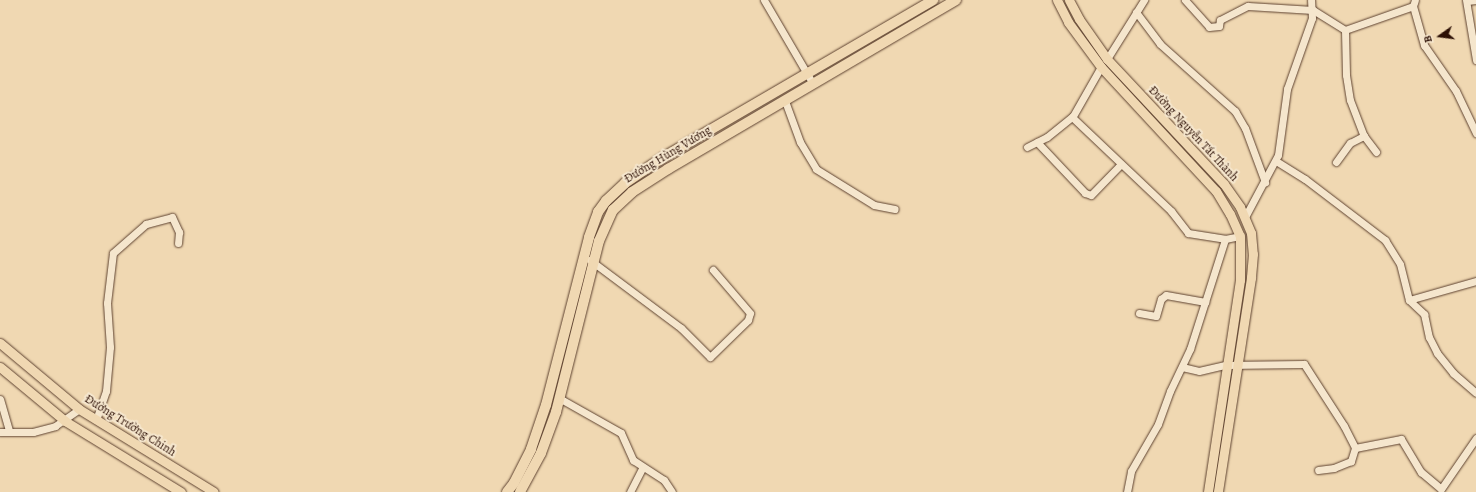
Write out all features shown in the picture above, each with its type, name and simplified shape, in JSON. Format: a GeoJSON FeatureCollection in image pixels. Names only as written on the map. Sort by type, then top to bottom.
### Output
{"type":"FeatureCollection","features":[{"type":"Feature","properties":{"kind":"highway","name":"Đường Hùng Vương"},"geometry":{"type":"LineString","coordinates":[[507,492],[514,483],[531,449],[546,405],[584,255],[598,212],[625,183],[662,158],[933,0]]}},
{"type":"Feature","properties":{"kind":"highway","name":"Đường Hùng Vương"},"geometry":{"type":"LineString","coordinates":[[520,492],[541,452],[559,398],[593,262],[608,217],[627,196],[668,168],[956,0]]}},
{"type":"Feature","properties":{"kind":"main road","name":"Đường Nguyễn Tất Thành"},"geometry":{"type":"LineString","coordinates":[[1057,0],[1098,63],[1216,191],[1230,214],[1240,236],[1240,280],[1208,492]]}},
{"type":"Feature","properties":{"kind":"main road","name":"Đường Nguyễn Tất Thành"},"geometry":{"type":"LineString","coordinates":[[1069,0],[1096,45],[1105,56],[1224,184],[1245,217],[1251,233],[1253,254],[1218,492]]}},
{"type":"Feature","properties":{"kind":"main road"},"geometry":{"type":"LineString","coordinates":[[1146,116],[1154,108]]}},
{"type":"Feature","properties":{"kind":"main road","name":"Đường Trường Chinh"},"geometry":{"type":"LineString","coordinates":[[0,343],[79,409],[214,492]]}},
{"type":"Feature","properties":{"kind":"main road"},"geometry":{"type":"LineString","coordinates":[[0,367],[65,421],[181,492]]}},
{"type":"Feature","properties":{"kind":"street"},"geometry":{"type":"LineString","coordinates":[[764,0],[814,84]]}},
{"type":"Feature","properties":{"kind":"street"},"geometry":{"type":"LineString","coordinates":[[1105,56],[1144,0]]}},
{"type":"Feature","properties":{"kind":"street"},"geometry":{"type":"LineString","coordinates":[[1185,0],[1209,28],[1219,26],[1220,20],[1248,6],[1313,10],[1345,30]]}},
{"type":"Feature","properties":{"kind":"street"},"geometry":{"type":"LineString","coordinates":[[1245,217],[1276,162],[1287,89],[1313,10],[1311,0]]}},
{"type":"Feature","properties":{"kind":"street"},"geometry":{"type":"LineString","coordinates":[[1476,0],[1467,1],[1476,60]]}},
{"type":"Feature","properties":{"kind":"street"},"geometry":{"type":"LineString","coordinates":[[1345,30],[1414,3],[1424,45],[1456,91],[1476,133]]}},
{"type":"Feature","properties":{"kind":"street"},"geometry":{"type":"LineString","coordinates":[[1136,12],[1148,30],[1170,53],[1235,111],[1245,128],[1265,182]]}},
{"type":"Feature","properties":{"kind":"street"},"geometry":{"type":"LineString","coordinates":[[1345,30],[1348,91],[1364,136],[1376,152]]}},
{"type":"Feature","properties":{"kind":"street"},"geometry":{"type":"LineString","coordinates":[[1027,147],[1047,137],[1072,117],[1098,63]]}},
{"type":"Feature","properties":{"kind":"street"},"geometry":{"type":"LineString","coordinates":[[785,101],[800,142],[816,169],[874,205],[895,209]]}},
{"type":"Feature","properties":{"kind":"street"},"geometry":{"type":"LineString","coordinates":[[1072,117],[1171,211],[1185,231],[1191,235],[1225,239],[1240,236]]}},
{"type":"Feature","properties":{"kind":"street"},"geometry":{"type":"LineString","coordinates":[[1336,162],[1350,143],[1364,136]]}},
{"type":"Feature","properties":{"kind":"street"},"geometry":{"type":"LineString","coordinates":[[1037,142],[1085,193],[1091,195],[1121,164]]}},
{"type":"Feature","properties":{"kind":"street"},"geometry":{"type":"LineString","coordinates":[[1276,162],[1381,236],[1400,264],[1409,300],[1424,314],[1429,337],[1437,353],[1453,373],[1476,393]]}},
{"type":"Feature","properties":{"kind":"street"},"geometry":{"type":"LineString","coordinates":[[96,420],[106,391],[110,346],[107,303],[113,253],[146,224],[172,217],[179,232],[178,243]]}},
{"type":"Feature","properties":{"kind":"street"},"geometry":{"type":"LineString","coordinates":[[1127,492],[1131,471],[1158,424],[1197,332],[1225,239]]}},
{"type":"Feature","properties":{"kind":"street"},"geometry":{"type":"LineString","coordinates":[[584,255],[676,324],[710,357],[748,320],[750,313],[713,270]]}},
{"type":"Feature","properties":{"kind":"street"},"geometry":{"type":"LineString","coordinates":[[1409,300],[1476,281]]}},
{"type":"Feature","properties":{"kind":"street"},"geometry":{"type":"LineString","coordinates":[[1139,313],[1156,316],[1161,298],[1166,294],[1205,302]]}},
{"type":"Feature","properties":{"kind":"street"},"geometry":{"type":"LineString","coordinates":[[1182,367],[1199,370],[1226,365],[1304,364],[1344,426],[1355,448],[1351,461],[1334,468],[1318,470]]}},
{"type":"Feature","properties":{"kind":"street"},"geometry":{"type":"LineString","coordinates":[[559,398],[621,433],[633,460],[664,480],[672,492]]}},
{"type":"Feature","properties":{"kind":"street"},"geometry":{"type":"LineString","coordinates":[[0,399],[9,431]]}},
{"type":"Feature","properties":{"kind":"street"},"geometry":{"type":"LineString","coordinates":[[0,432],[33,432],[65,421],[79,409]]}},
{"type":"Feature","properties":{"kind":"street"},"geometry":{"type":"LineString","coordinates":[[1355,448],[1401,439],[1421,472],[1441,489],[1476,438]]}},
{"type":"Feature","properties":{"kind":"street"},"geometry":{"type":"LineString","coordinates":[[630,492],[643,467]]}}]}
